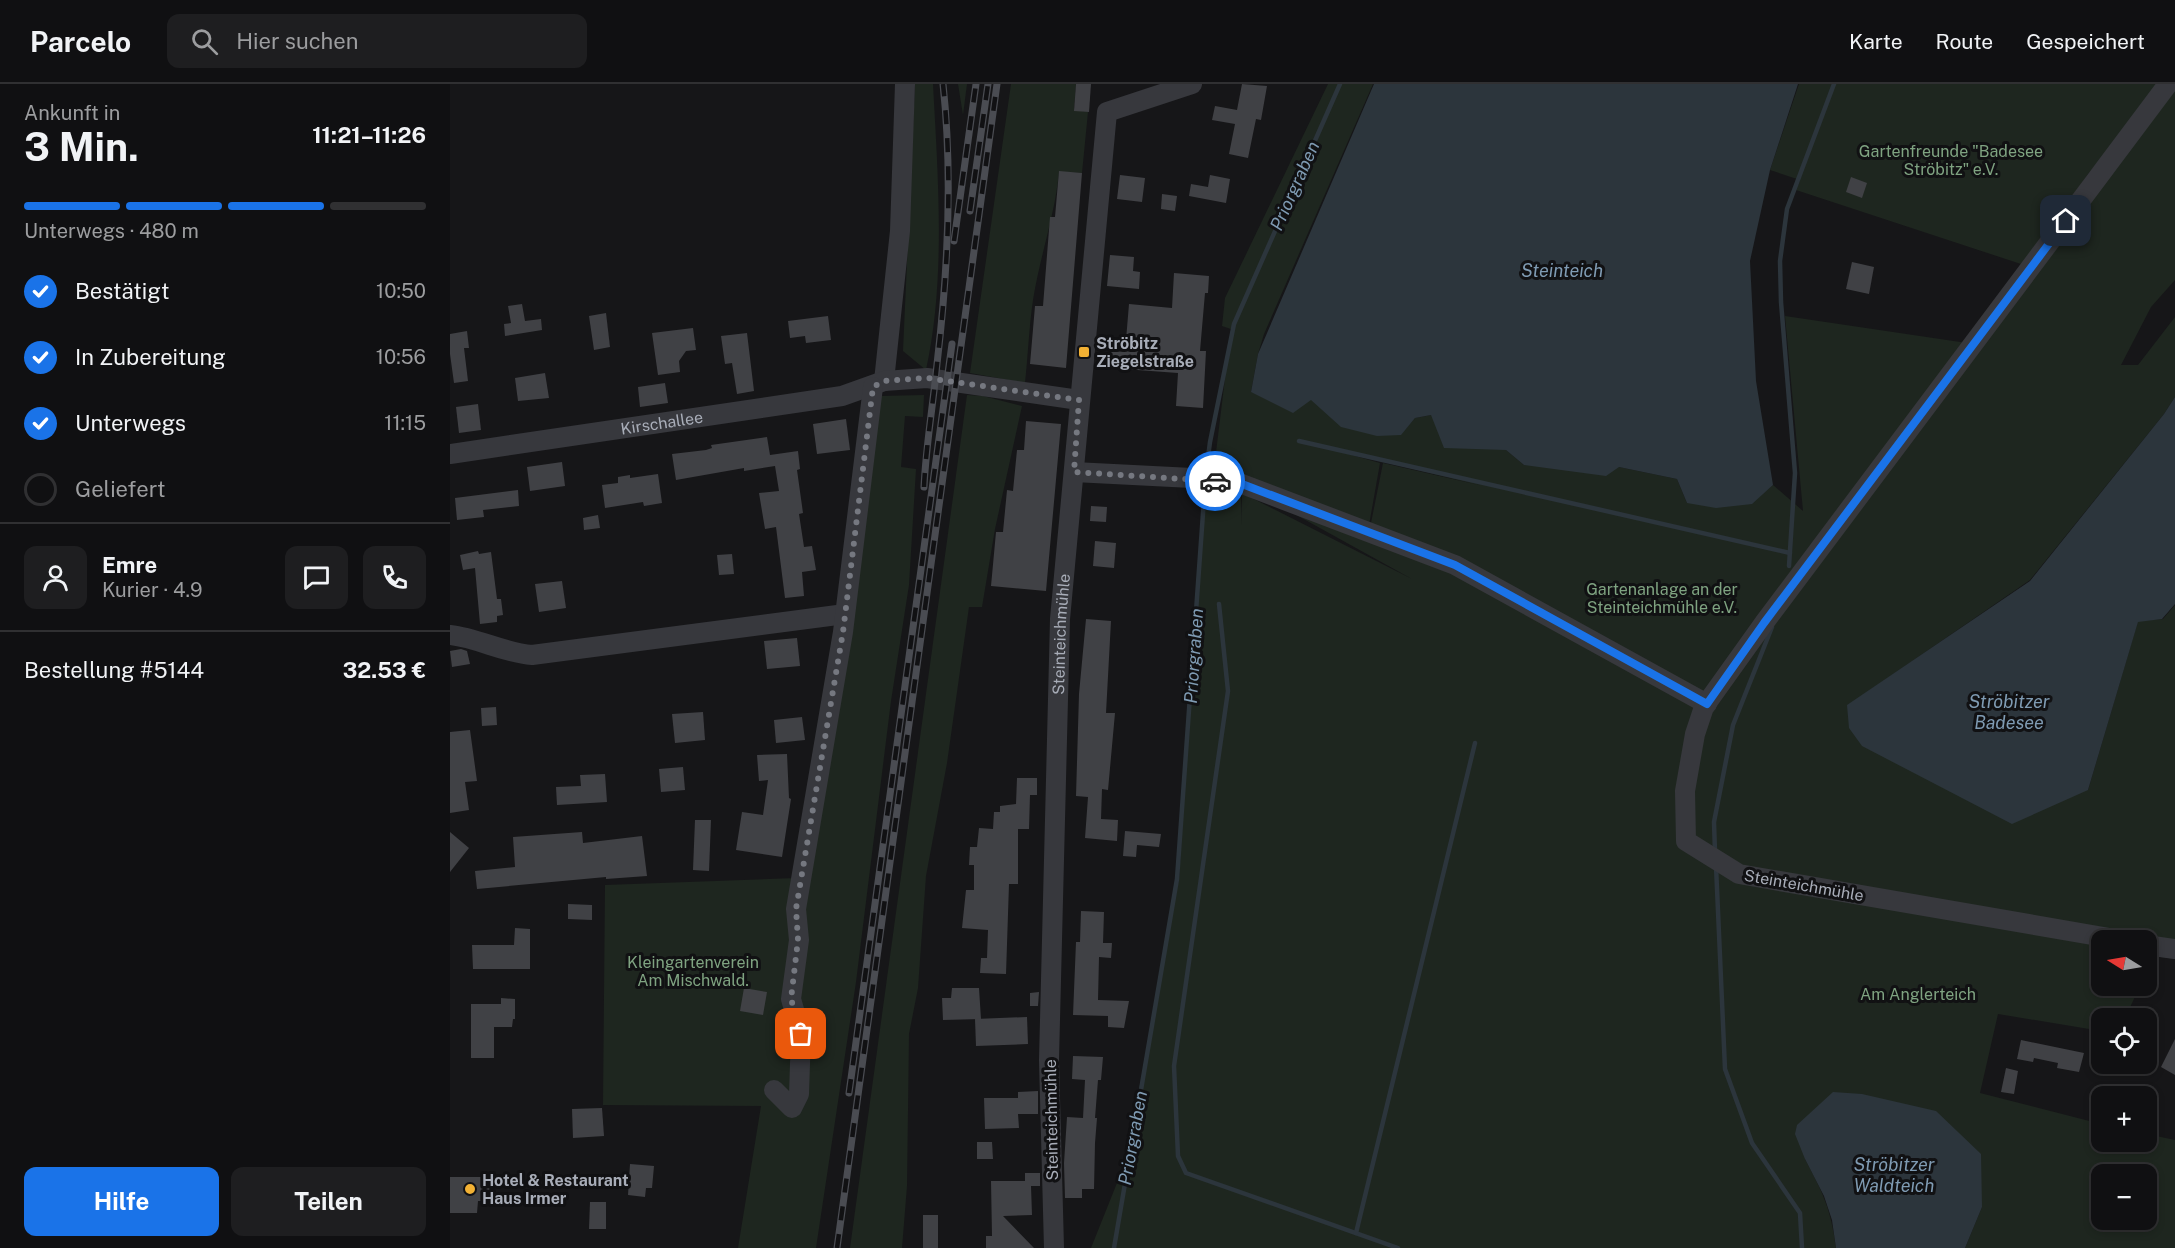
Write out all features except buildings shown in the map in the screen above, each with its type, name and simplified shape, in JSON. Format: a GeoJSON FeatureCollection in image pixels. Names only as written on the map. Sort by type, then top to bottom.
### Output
{"type":"FeatureCollection","features":[{"type":"Feature","properties":{"kind":"street"},"geometry":{"type":"LineString","coordinates":[[774,1090],[792,1108],[799,1094],[801,1034],[791,999],[798,940],[796,909],[845,614],[900,231],[905,84]]}},
{"type":"Feature","properties":{"kind":"street","name":"Steinteichmühle"},"geometry":{"type":"LineString","coordinates":[[1054,1248],[1049,1060],[1060,619],[1107,112],[1192,84]]}},
{"type":"Feature","properties":{"kind":"street","name":"Steinteichmühle"},"geometry":{"type":"LineString","coordinates":[[2091,935],[1739,874],[1686,841],[1685,791],[1695,734],[1707,704],[1764,623],[2168,84]]}},
{"type":"Feature","properties":{"kind":"street","name":"Kirschallee"},"geometry":{"type":"LineString","coordinates":[[450,454],[842,396],[879,384],[927,378],[1079,400]]}},
{"type":"Feature","properties":{"kind":"street"},"geometry":{"type":"LineString","coordinates":[[1074,472],[1242,484],[1455,565],[1707,704]]}},
{"type":"Feature","properties":{"kind":"street"},"geometry":{"type":"LineString","coordinates":[[450,635],[465,637],[516,654],[532,655],[845,614]]}},
{"type":"Feature","properties":{"kind":"street"},"geometry":{"type":"LineString","coordinates":[[2157,947],[2175,949]]}},
{"type":"Feature","properties":{"kind":"green space"},"geometry":{"type":"Polygon","coordinates":[[[915,84],[933,84],[938,191],[936,300],[926,370],[903,351],[915,84]]]}},
{"type":"Feature","properties":{"kind":"green space"},"geometry":{"type":"Polygon","coordinates":[[[958,84],[967,84],[963,115],[958,84]]]}},
{"type":"Feature","properties":{"kind":"green space"},"geometry":{"type":"Polygon","coordinates":[[[1011,84],[1076,84],[1074,110],[1088,112],[1082,173],[1059,172],[1033,300],[1025,383],[970,373],[1011,84]]]}},
{"type":"Feature","properties":{"kind":"green space"},"geometry":{"type":"Polygon","coordinates":[[[1328,84],[1373,84],[1264,334],[1251,392],[1312,398],[1400,435],[1415,418],[1431,415],[1506,450],[1524,465],[1619,467],[1677,479],[1687,503],[1752,503],[1773,485],[1803,511],[1785,316],[1967,343],[2024,265],[1796,190],[1800,180],[1770,170],[1799,84],[2163,84],[2088,174],[2025,265],[2175,84],[2175,280],[2151,307],[2121,365],[2138,365],[2175,317],[2175,397],[2164,414],[2030,580],[1847,706],[2088,790],[2138,621],[2163,619],[2175,605],[2175,959],[2157,956],[2157,930],[2091,930],[2091,996],[2135,996],[2130,1008],[2091,1008],[2091,1029],[1998,1014],[1980,1093],[2091,1121],[2091,1152],[2157,1152],[2157,1136],[2175,1140],[2175,1248],[1965,1248],[1982,1207],[1805,1159],[1817,1182],[1832,1222],[1836,1248],[1091,1248],[1125,1163],[1179,879],[1203,503],[1241,493],[1242,526],[1242,493],[1412,579],[1244,486],[1213,477],[1231,329],[1222,326],[1225,298],[1328,84]],[[1327,448],[1380,463],[1368,531],[1383,463],[1483,486],[1327,448]]]}},
{"type":"Feature","properties":{"kind":"green space","name":"Kleingartenverein Am Mischwald."},"geometry":{"type":"Polygon","coordinates":[[[924,395],[923,417],[905,416],[901,467],[916,469],[909,585],[891,701],[856,982],[816,1248],[738,1248],[761,1106],[603,1105],[605,885],[796,878],[881,396],[924,395]]]}},
{"type":"Feature","properties":{"kind":"green space"},"geometry":{"type":"Polygon","coordinates":[[[967,395],[983,396],[1022,406],[995,529],[982,607],[969,607],[947,763],[926,876],[918,988],[909,1034],[907,1186],[902,1248],[850,1248],[967,395]]]}},
{"type":"Feature","properties":{"kind":"water","name":"Steinteich"},"geometry":{"type":"Polygon","coordinates":[[[1374,84],[1798,84],[1770,170],[1750,261],[1756,381],[1773,485],[1752,504],[1716,508],[1687,503],[1677,479],[1619,467],[1606,476],[1524,465],[1506,450],[1444,448],[1431,415],[1415,418],[1401,435],[1377,436],[1341,427],[1311,400],[1293,413],[1251,392],[1258,354],[1374,84]]]}},
{"type":"Feature","properties":{"kind":"water","name":"Ströbitzer Badesee"},"geometry":{"type":"Polygon","coordinates":[[[2175,397],[2175,604],[2162,619],[2138,622],[2088,790],[2012,824],[1862,746],[1849,728],[1847,705],[2030,581],[2164,414],[2175,397]]]}},
{"type":"Feature","properties":{"kind":"water","name":"Ströbitzer Waldteich"},"geometry":{"type":"Polygon","coordinates":[[[1833,1092],[1862,1094],[1936,1111],[1981,1154],[1982,1207],[1965,1248],[1836,1248],[1832,1220],[1824,1196],[1795,1134],[1797,1125],[1833,1092]]]}},
{"type":"Feature","properties":{"kind":"waterway","name":"Priorgraben"},"geometry":{"type":"LineString","coordinates":[[1206,473],[1234,324],[1340,84]]}},
{"type":"Feature","properties":{"kind":"waterway"},"geometry":{"type":"LineString","coordinates":[[1789,566],[1795,473],[1781,302],[1780,261],[1787,209],[1834,84]]}},
{"type":"Feature","properties":{"kind":"waterway"},"geometry":{"type":"LineString","coordinates":[[1299,441],[1790,553]]}},
{"type":"Feature","properties":{"kind":"waterway","name":"Priorgraben"},"geometry":{"type":"LineString","coordinates":[[1114,1248],[1177,879],[1205,485]]}},
{"type":"Feature","properties":{"kind":"waterway"},"geometry":{"type":"LineString","coordinates":[[1219,604],[1228,691],[1174,1066],[1178,1156],[1186,1173],[1398,1248]]}},
{"type":"Feature","properties":{"kind":"waterway"},"geometry":{"type":"LineString","coordinates":[[1715,852],[1714,822],[1733,725],[1772,627]]}},
{"type":"Feature","properties":{"kind":"waterway"},"geometry":{"type":"LineString","coordinates":[[1356,1233],[1475,743]]}},
{"type":"Feature","properties":{"kind":"waterway"},"geometry":{"type":"LineString","coordinates":[[1716,866],[1725,1069],[1752,1143],[1800,1213],[1802,1248]]}},
{"type":"Feature","properties":{"kind":"railway"},"geometry":{"type":"LineString","coordinates":[[924,487],[941,329],[948,224],[948,154],[943,84]]}},
{"type":"Feature","properties":{"kind":"railway"},"geometry":{"type":"LineString","coordinates":[[954,241],[976,84]]}},
{"type":"Feature","properties":{"kind":"railway"},"geometry":{"type":"LineString","coordinates":[[970,211],[988,84]]}},
{"type":"Feature","properties":{"kind":"railway"},"geometry":{"type":"LineString","coordinates":[[837,1248],[997,84]]}},
{"type":"Feature","properties":{"kind":"railway"},"geometry":{"type":"LineString","coordinates":[[849,1093],[952,344]]}},
{"type":"Feature","properties":{"kind":"way so far"},"geometry":{"type":"LineString","coordinates":[[801,1034],[791,999],[798,940],[796,909],[843,632],[873,387],[884,381],[927,378],[1079,400],[1074,472],[1215,481]]}},
{"type":"Feature","properties":{"kind":"place","name":"Ströbitz Ziegelstraße"},"geometry":{"type":"Point","coordinates":[1084,352]}},
{"type":"Feature","properties":{"kind":"place","name":"Hotel & Restaurant Haus Irmer"},"geometry":{"type":"Point","coordinates":[470,1189]}},
{"type":"Feature","properties":{"kind":"route"},"geometry":{"type":"LineString","coordinates":[[1215,481],[1242,484],[1455,565],[1707,704],[1764,623],[2066,221]]}},
{"type":"Feature","properties":{"kind":"park label","name":"Gartenfreunde \"Badesee Ströbitz\" e.V."},"geometry":{"type":"Point","coordinates":[1951,160]}},
{"type":"Feature","properties":{"kind":"park label","name":"Gartenanlage an der Steinteichmühle e.V."},"geometry":{"type":"Point","coordinates":[1662,598]}},
{"type":"Feature","properties":{"kind":"park label","name":"Am Anglerteich"},"geometry":{"type":"Point","coordinates":[1918,994]}}]}
